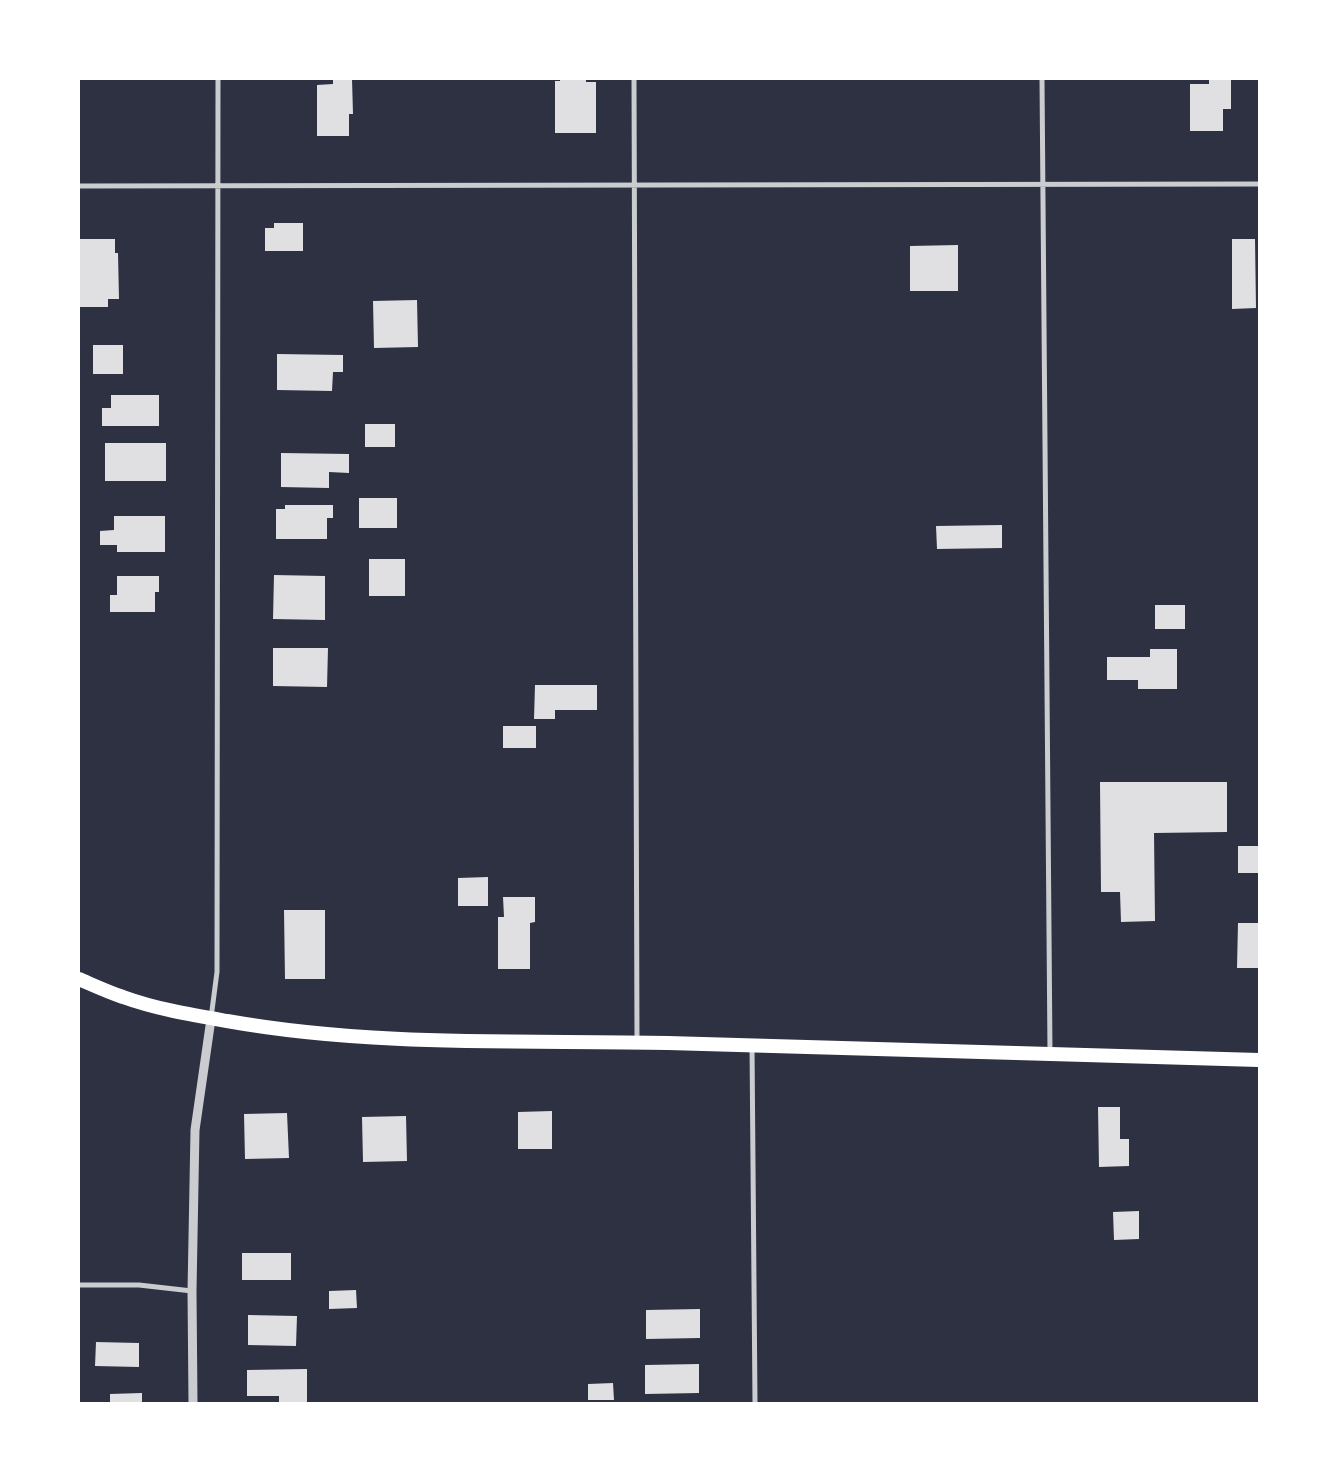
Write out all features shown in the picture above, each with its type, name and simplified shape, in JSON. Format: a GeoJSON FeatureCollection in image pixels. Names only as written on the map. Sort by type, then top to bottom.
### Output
{"type":"FeatureCollection","features":[{"type":"Feature","properties":{"kind":"highway"},"geometry":{"type":"LineString","coordinates":[[79,979],[121,997],[211,1019],[319,1034],[375,1038],[637,1042],[1050,1056],[1259,1060]]}},
{"type":"Feature","properties":{"kind":"street"},"geometry":{"type":"LineString","coordinates":[[193,1403],[192,1291],[195,1130],[217,963],[218,79]]}},
{"type":"Feature","properties":{"kind":"street"},"geometry":{"type":"LineString","coordinates":[[634,79],[636,185],[637,1042]]}},
{"type":"Feature","properties":{"kind":"street"},"geometry":{"type":"LineString","coordinates":[[1042,79],[1050,1056]]}},
{"type":"Feature","properties":{"kind":"street"},"geometry":{"type":"LineString","coordinates":[[79,186],[1259,184]]}},
{"type":"Feature","properties":{"kind":"street"},"geometry":{"type":"LineString","coordinates":[[752,1045],[755,1403]]}},
{"type":"Feature","properties":{"kind":"street"},"geometry":{"type":"LineString","coordinates":[[79,1285],[139,1285],[192,1291]]}},
{"type":"Feature","properties":{"kind":"building"},"geometry":{"type":"Polygon","coordinates":[[[333,79],[352,79],[353,114],[349,114],[349,136],[317,136],[317,85],[333,84],[333,79]]]}},
{"type":"Feature","properties":{"kind":"building"},"geometry":{"type":"Polygon","coordinates":[[[560,79],[586,79],[586,82],[596,82],[596,133],[555,133],[555,81],[560,81],[560,79]]]}},
{"type":"Feature","properties":{"kind":"building"},"geometry":{"type":"Polygon","coordinates":[[[1209,79],[1231,79],[1231,109],[1223,109],[1223,131],[1190,131],[1190,84],[1209,84],[1209,79]]]}},
{"type":"Feature","properties":{"kind":"building"},"geometry":{"type":"Polygon","coordinates":[[[274,223],[303,223],[303,251],[265,251],[265,228],[274,228],[274,223]]]}},
{"type":"Feature","properties":{"kind":"building"},"geometry":{"type":"Polygon","coordinates":[[[79,239],[115,239],[115,253],[118,253],[119,299],[108,299],[108,307],[79,307],[79,239]]]}},
{"type":"Feature","properties":{"kind":"building"},"geometry":{"type":"Polygon","coordinates":[[[1232,239],[1255,239],[1256,308],[1232,309],[1232,239]]]}},
{"type":"Feature","properties":{"kind":"building"},"geometry":{"type":"Polygon","coordinates":[[[958,245],[958,291],[910,291],[910,246],[958,245]]]}},
{"type":"Feature","properties":{"kind":"building"},"geometry":{"type":"Polygon","coordinates":[[[417,300],[418,347],[374,348],[373,301],[417,300]]]}},
{"type":"Feature","properties":{"kind":"building"},"geometry":{"type":"Polygon","coordinates":[[[93,345],[123,345],[123,374],[93,374],[93,345]]]}},
{"type":"Feature","properties":{"kind":"building"},"geometry":{"type":"Polygon","coordinates":[[[277,354],[343,355],[343,372],[333,372],[332,391],[277,390],[277,354]]]}},
{"type":"Feature","properties":{"kind":"building"},"geometry":{"type":"Polygon","coordinates":[[[111,395],[159,395],[159,426],[102,426],[102,408],[111,408],[111,395]]]}},
{"type":"Feature","properties":{"kind":"building"},"geometry":{"type":"Polygon","coordinates":[[[365,424],[395,424],[395,447],[365,447],[365,424]]]}},
{"type":"Feature","properties":{"kind":"building"},"geometry":{"type":"Polygon","coordinates":[[[105,443],[166,443],[166,481],[105,481],[105,443]]]}},
{"type":"Feature","properties":{"kind":"building"},"geometry":{"type":"Polygon","coordinates":[[[281,453],[349,454],[349,473],[329,472],[329,488],[281,487],[281,453]]]}},
{"type":"Feature","properties":{"kind":"building"},"geometry":{"type":"Polygon","coordinates":[[[359,498],[397,498],[397,528],[359,528],[359,498]]]}},
{"type":"Feature","properties":{"kind":"building"},"geometry":{"type":"Polygon","coordinates":[[[285,505],[333,505],[333,518],[327,518],[327,539],[276,539],[276,509],[285,509],[285,505]]]}},
{"type":"Feature","properties":{"kind":"building"},"geometry":{"type":"Polygon","coordinates":[[[114,516],[165,516],[165,552],[117,552],[117,545],[100,545],[100,531],[114,530],[114,516]]]}},
{"type":"Feature","properties":{"kind":"building"},"geometry":{"type":"Polygon","coordinates":[[[1002,525],[1002,548],[937,549],[936,526],[1002,525]]]}},
{"type":"Feature","properties":{"kind":"building"},"geometry":{"type":"Polygon","coordinates":[[[369,559],[405,559],[405,596],[369,596],[369,559]]]}},
{"type":"Feature","properties":{"kind":"building"},"geometry":{"type":"Polygon","coordinates":[[[274,575],[325,576],[325,620],[273,619],[274,575]]]}},
{"type":"Feature","properties":{"kind":"building"},"geometry":{"type":"Polygon","coordinates":[[[117,576],[159,576],[159,592],[155,592],[155,612],[110,612],[110,595],[117,595],[117,576]]]}},
{"type":"Feature","properties":{"kind":"building"},"geometry":{"type":"Polygon","coordinates":[[[1155,605],[1185,605],[1185,629],[1155,629],[1155,605]]]}},
{"type":"Feature","properties":{"kind":"building"},"geometry":{"type":"Polygon","coordinates":[[[273,648],[328,648],[327,687],[273,686],[273,648]]]}},
{"type":"Feature","properties":{"kind":"building"},"geometry":{"type":"Polygon","coordinates":[[[1150,649],[1177,649],[1177,689],[1138,689],[1138,680],[1107,680],[1107,657],[1150,657],[1150,649]]]}},
{"type":"Feature","properties":{"kind":"building"},"geometry":{"type":"Polygon","coordinates":[[[535,685],[597,685],[597,710],[555,710],[555,719],[534,719],[535,685]]]}},
{"type":"Feature","properties":{"kind":"building"},"geometry":{"type":"Polygon","coordinates":[[[503,726],[536,726],[536,748],[503,748],[503,726]]]}},
{"type":"Feature","properties":{"kind":"building"},"geometry":{"type":"Polygon","coordinates":[[[1100,782],[1227,782],[1227,832],[1154,833],[1155,921],[1121,922],[1120,892],[1101,892],[1100,782]]]}},
{"type":"Feature","properties":{"kind":"building"},"geometry":{"type":"Polygon","coordinates":[[[1238,846],[1259,846],[1259,873],[1238,873],[1238,846]]]}},
{"type":"Feature","properties":{"kind":"building"},"geometry":{"type":"Polygon","coordinates":[[[488,877],[488,906],[458,906],[458,878],[488,877]]]}},
{"type":"Feature","properties":{"kind":"building"},"geometry":{"type":"Polygon","coordinates":[[[503,897],[535,897],[535,922],[530,923],[530,969],[498,969],[498,917],[504,917],[503,897]]]}},
{"type":"Feature","properties":{"kind":"building"},"geometry":{"type":"Polygon","coordinates":[[[284,910],[325,910],[325,979],[285,979],[284,910]]]}},
{"type":"Feature","properties":{"kind":"building"},"geometry":{"type":"Polygon","coordinates":[[[1238,923],[1259,923],[1259,968],[1237,968],[1238,923]]]}},
{"type":"Feature","properties":{"kind":"building"},"geometry":{"type":"Polygon","coordinates":[[[1098,1107],[1120,1107],[1120,1139],[1129,1139],[1129,1166],[1099,1167],[1098,1107]]]}},
{"type":"Feature","properties":{"kind":"building"},"geometry":{"type":"Polygon","coordinates":[[[552,1111],[552,1149],[518,1149],[518,1112],[552,1111]]]}},
{"type":"Feature","properties":{"kind":"building"},"geometry":{"type":"Polygon","coordinates":[[[287,1113],[289,1158],[245,1159],[244,1114],[287,1113]]]}},
{"type":"Feature","properties":{"kind":"building"},"geometry":{"type":"Polygon","coordinates":[[[406,1116],[407,1161],[363,1162],[362,1117],[406,1116]]]}},
{"type":"Feature","properties":{"kind":"building"},"geometry":{"type":"Polygon","coordinates":[[[1139,1211],[1139,1239],[1114,1240],[1113,1212],[1139,1211]]]}},
{"type":"Feature","properties":{"kind":"building"},"geometry":{"type":"Polygon","coordinates":[[[242,1253],[291,1253],[291,1280],[242,1280],[242,1253]]]}},
{"type":"Feature","properties":{"kind":"building"},"geometry":{"type":"Polygon","coordinates":[[[356,1290],[357,1308],[329,1309],[329,1291],[356,1290]]]}},
{"type":"Feature","properties":{"kind":"building"},"geometry":{"type":"Polygon","coordinates":[[[700,1309],[700,1338],[646,1339],[646,1310],[700,1309]]]}},
{"type":"Feature","properties":{"kind":"building"},"geometry":{"type":"Polygon","coordinates":[[[248,1315],[297,1316],[296,1346],[248,1345],[248,1315]]]}},
{"type":"Feature","properties":{"kind":"building"},"geometry":{"type":"Polygon","coordinates":[[[96,1342],[139,1343],[139,1367],[95,1366],[96,1342]]]}},
{"type":"Feature","properties":{"kind":"building"},"geometry":{"type":"Polygon","coordinates":[[[699,1364],[699,1393],[645,1394],[645,1365],[699,1364]]]}},
{"type":"Feature","properties":{"kind":"building"},"geometry":{"type":"Polygon","coordinates":[[[307,1369],[307,1403],[279,1403],[279,1396],[247,1396],[247,1370],[307,1369]]]}},
{"type":"Feature","properties":{"kind":"building"},"geometry":{"type":"Polygon","coordinates":[[[613,1383],[614,1400],[588,1400],[588,1384],[613,1383]]]}},
{"type":"Feature","properties":{"kind":"building"},"geometry":{"type":"Polygon","coordinates":[[[142,1393],[142,1403],[110,1403],[110,1394],[142,1393]]]}}]}
